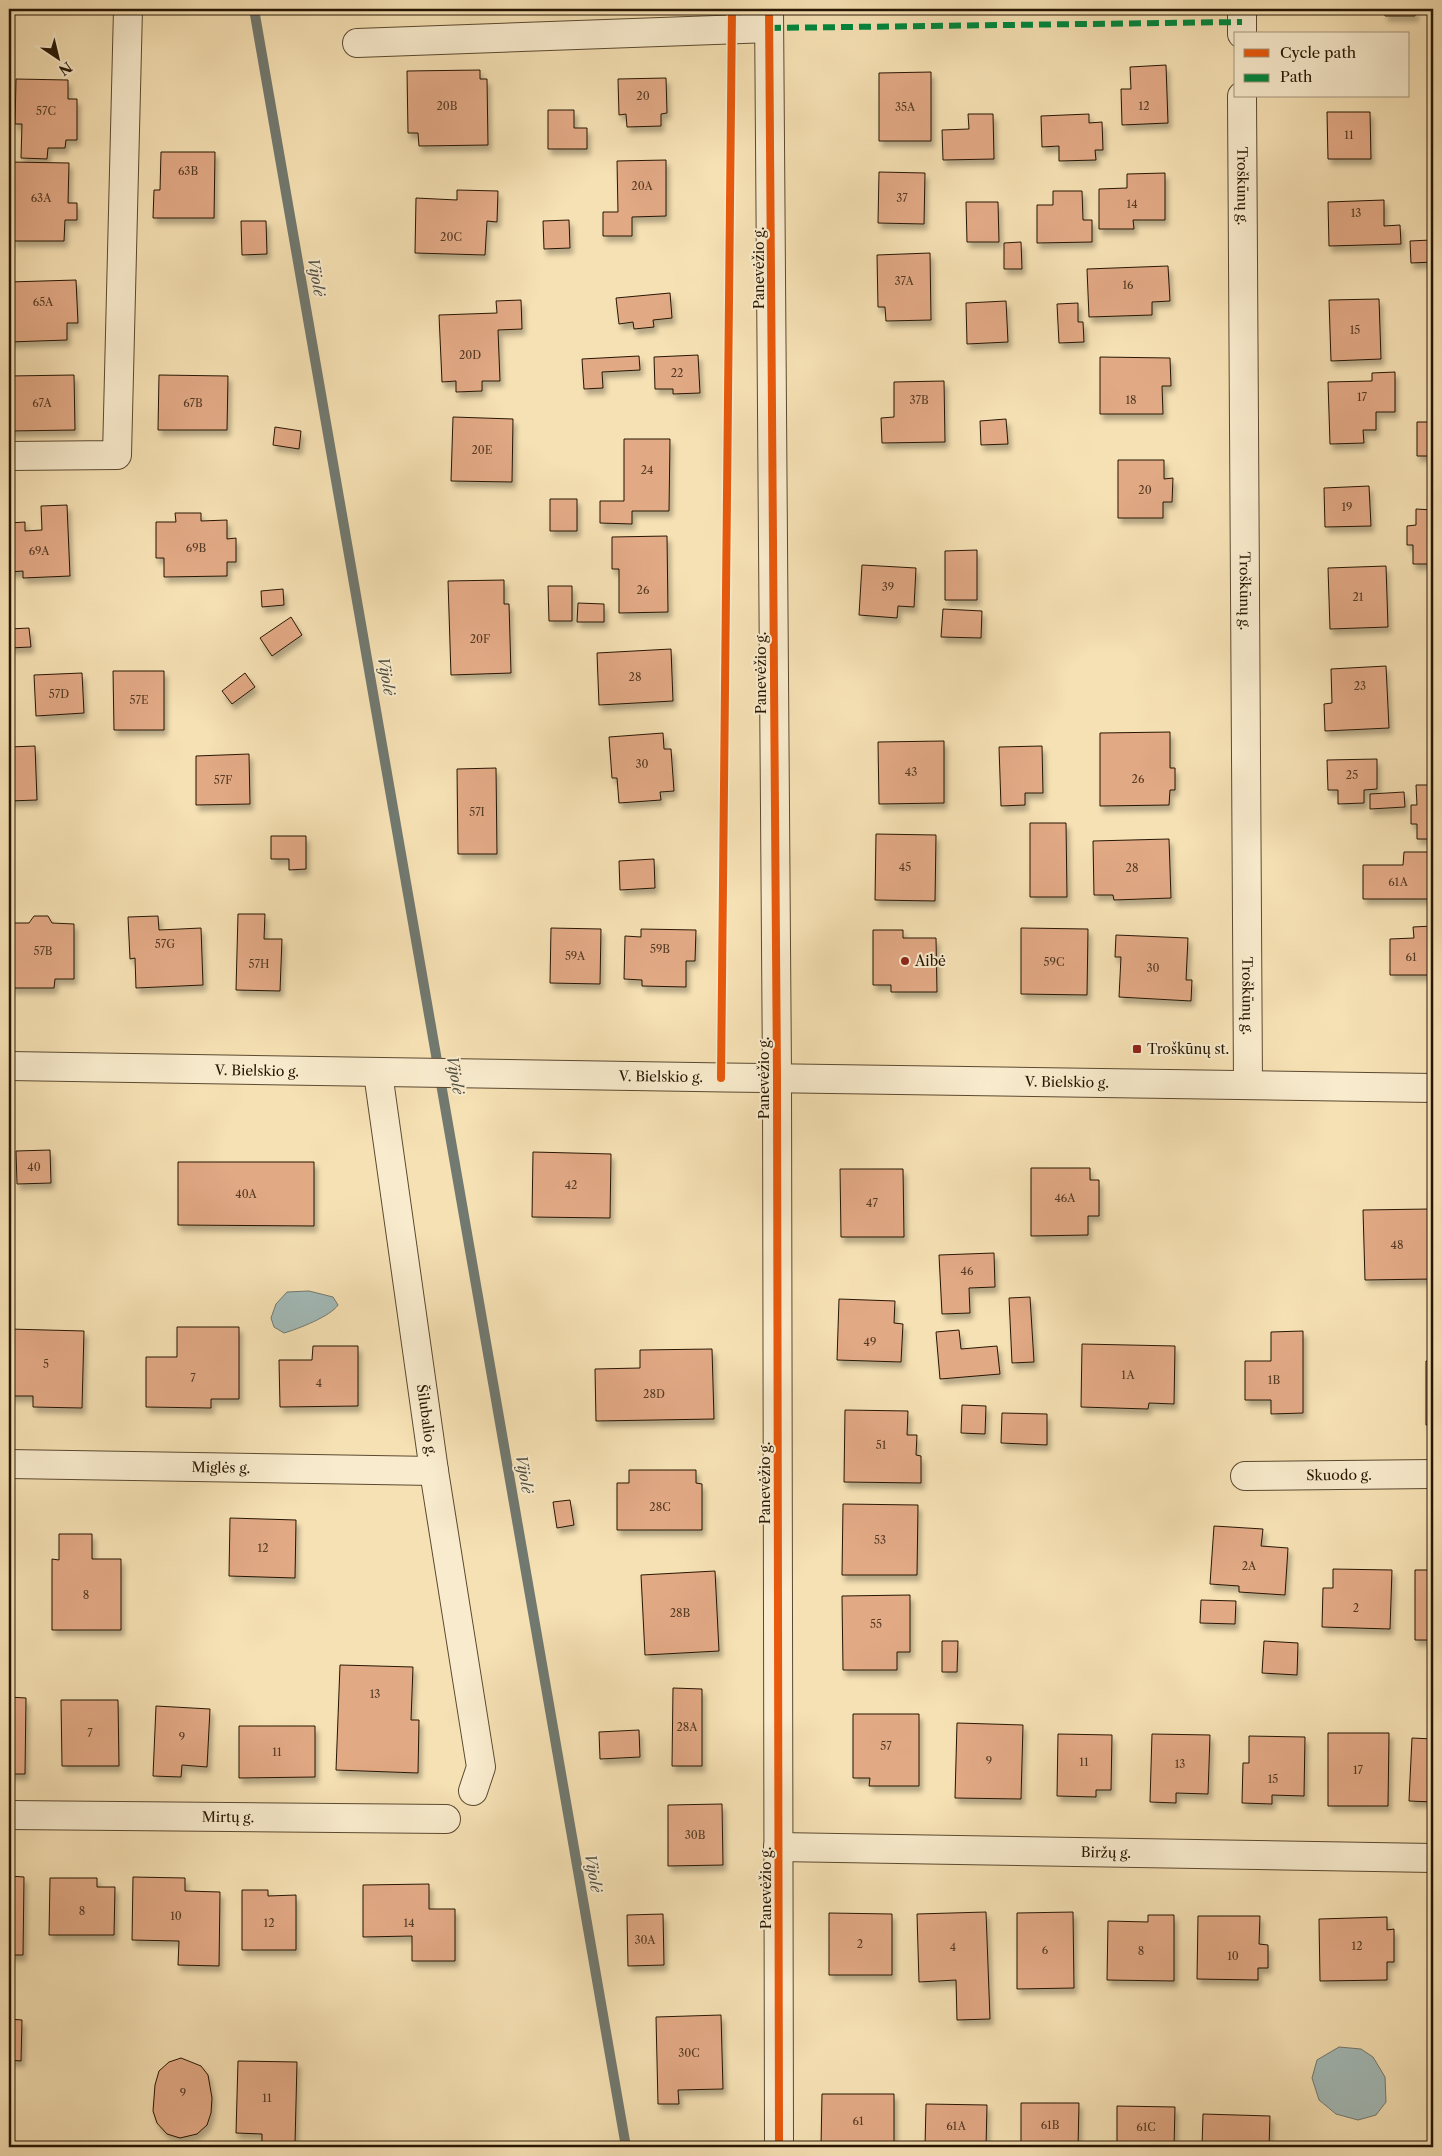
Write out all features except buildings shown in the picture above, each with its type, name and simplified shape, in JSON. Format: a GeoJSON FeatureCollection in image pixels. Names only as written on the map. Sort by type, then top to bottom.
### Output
{"type":"FeatureCollection","features":[{"type":"Feature","properties":{"kind":"street"},"geometry":{"type":"LineString","coordinates":[[9,456],[117,455],[128,9]]}},
{"type":"Feature","properties":{"kind":"street"},"geometry":{"type":"LineString","coordinates":[[1242,9],[1242,32]]}},
{"type":"Feature","properties":{"kind":"street"},"geometry":{"type":"LineString","coordinates":[[357,43],[769,18]]}},
{"type":"Feature","properties":{"kind":"street","name":"Panevėžio g."},"geometry":{"type":"LineString","coordinates":[[769,18],[777,1077],[779,2147]]}},
{"type":"Feature","properties":{"kind":"street","name":"Troškūnų g."},"geometry":{"type":"LineString","coordinates":[[1242,98],[1248,1085]]}},
{"type":"Feature","properties":{"kind":"street","name":"V. Bielskio g."},"geometry":{"type":"LineString","coordinates":[[9,1066],[454,1075],[777,1077],[1433,1088]]}},
{"type":"Feature","properties":{"kind":"street","name":"Šilubalio g."},"geometry":{"type":"LineString","coordinates":[[378,1073],[477,1779]]}},
{"type":"Feature","properties":{"kind":"street","name":"Miglės g."},"geometry":{"type":"LineString","coordinates":[[9,1464],[434,1471]]}},
{"type":"Feature","properties":{"kind":"street","name":"Skuodo g."},"geometry":{"type":"LineString","coordinates":[[1245,1476],[1433,1474]]}},
{"type":"Feature","properties":{"kind":"street","name":"Mirtų g."},"geometry":{"type":"LineString","coordinates":[[9,1815],[446,1819]]}},
{"type":"Feature","properties":{"kind":"street","name":"Biržų g."},"geometry":{"type":"LineString","coordinates":[[778,1847],[1433,1858]]}},
{"type":"Feature","properties":{"kind":"water"},"geometry":{"type":"Polygon","coordinates":[[[309,1291],[333,1297],[338,1305],[322,1318],[290,1331],[284,1333],[274,1327],[271,1318],[276,1304],[287,1292],[309,1291]]]}},
{"type":"Feature","properties":{"kind":"water"},"geometry":{"type":"Polygon","coordinates":[[[1339,2047],[1361,2049],[1373,2057],[1385,2077],[1386,2102],[1376,2115],[1358,2120],[1336,2114],[1319,2100],[1312,2078],[1317,2060],[1339,2047]]]}},
{"type":"Feature","properties":{"kind":"waterway","name":"Vijolė"},"geometry":{"type":"LineString","coordinates":[[254,9],[626,2147]]}},
{"type":"Feature","properties":{"kind":"marked path"},"geometry":{"type":"LineString","coordinates":[[769,28],[1242,22]]}},
{"type":"Feature","properties":{"kind":"cycle path"},"geometry":{"type":"LineString","coordinates":[[721,1078],[732,9]]}},
{"type":"Feature","properties":{"kind":"cycle path"},"geometry":{"type":"LineString","coordinates":[[769,9],[777,1077],[779,2147]]}},
{"type":"Feature","properties":{"kind":"place","name":"Aibė"},"geometry":{"type":"Point","coordinates":[905,961]}},
{"type":"Feature","properties":{"kind":"place","name":"Troškūnų st."},"geometry":{"type":"Point","coordinates":[1137,1049]}}]}
